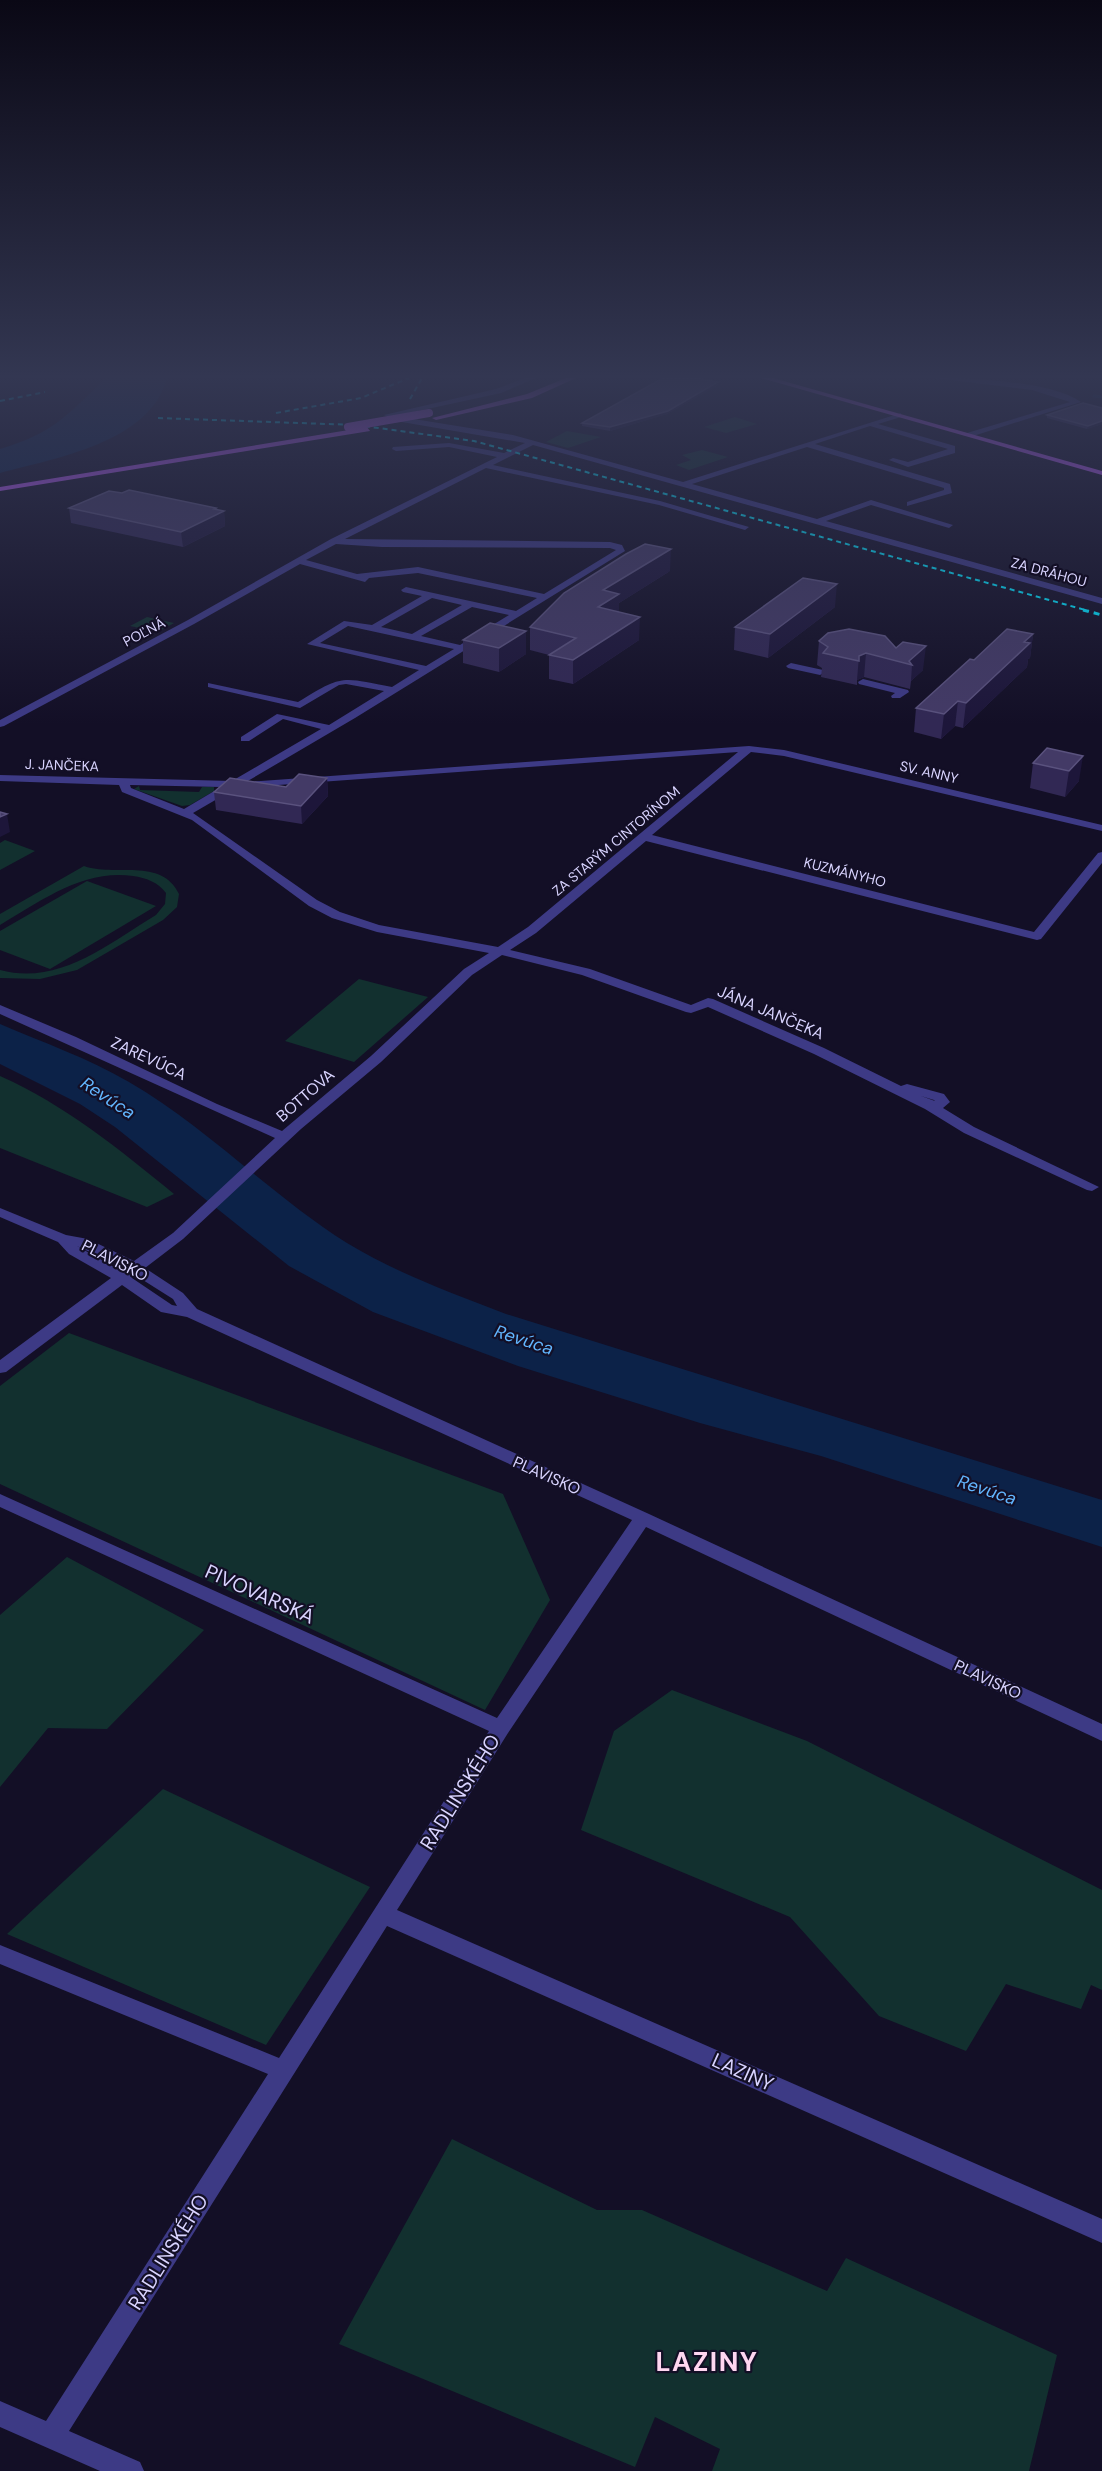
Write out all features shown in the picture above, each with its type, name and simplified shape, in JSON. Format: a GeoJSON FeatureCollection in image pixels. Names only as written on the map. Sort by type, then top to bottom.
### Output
{"type":"FeatureCollection","features":[{"type":"Feature","properties":{"kind":"street","name":"POĽNÁ"},"geometry":{"type":"LineString","coordinates":[[0,724],[334,541],[431,493]]}},
{"type":"Feature","properties":{"kind":"street"},"geometry":{"type":"LineString","coordinates":[[614,493],[660,503],[745,527]]}},
{"type":"Feature","properties":{"kind":"street","name":"ZA DRÁHOU"},"geometry":{"type":"LineString","coordinates":[[711,493],[1102,601]]}},
{"type":"Feature","properties":{"kind":"street"},"geometry":{"type":"LineString","coordinates":[[911,504],[942,493]]}},
{"type":"Feature","properties":{"kind":"street"},"geometry":{"type":"LineString","coordinates":[[816,522],[871,502],[950,525]]}},
{"type":"Feature","properties":{"kind":"street"},"geometry":{"type":"LineString","coordinates":[[184,813],[330,728],[621,551],[619,547],[334,541]]}},
{"type":"Feature","properties":{"kind":"street"},"geometry":{"type":"LineString","coordinates":[[298,561],[376,581]]}},
{"type":"Feature","properties":{"kind":"street"},"geometry":{"type":"LineString","coordinates":[[355,577],[418,570],[544,597]]}},
{"type":"Feature","properties":{"kind":"street"},"geometry":{"type":"LineString","coordinates":[[406,590],[516,614]]}},
{"type":"Feature","properties":{"kind":"street"},"geometry":{"type":"LineString","coordinates":[[373,628],[431,595]]}},
{"type":"Feature","properties":{"kind":"street"},"geometry":{"type":"LineString","coordinates":[[413,637],[470,604]]}},
{"type":"Feature","properties":{"kind":"street"},"geometry":{"type":"LineString","coordinates":[[427,669],[312,644],[347,623],[461,648]]}},
{"type":"Feature","properties":{"kind":"street"},"geometry":{"type":"LineString","coordinates":[[791,666],[820,672]]}},
{"type":"Feature","properties":{"kind":"street"},"geometry":{"type":"LineString","coordinates":[[212,685],[300,705],[336,683],[346,681],[392,690]]}},
{"type":"Feature","properties":{"kind":"street"},"geometry":{"type":"LineString","coordinates":[[863,682],[904,692],[896,696]]}},
{"type":"Feature","properties":{"kind":"street"},"geometry":{"type":"LineString","coordinates":[[245,739],[281,716],[330,728]]}},
{"type":"Feature","properties":{"kind":"street","name":"SV. ANNY"},"geometry":{"type":"LineString","coordinates":[[234,784],[692,751],[749,749],[784,753],[1102,828]]}},
{"type":"Feature","properties":{"kind":"street","name":"ZA STARÝM CINTORÍNOM"},"geometry":{"type":"LineString","coordinates":[[499,951],[532,930],[749,749]]}},
{"type":"Feature","properties":{"kind":"street","name":"J. JANČEKA"},"geometry":{"type":"LineString","coordinates":[[0,778],[234,784]]}},
{"type":"Feature","properties":{"kind":"street","name":"JÁNA JANČEKA"},"geometry":{"type":"LineString","coordinates":[[123,782],[126,790],[196,818],[313,903],[336,915],[422,938],[499,951],[586,972],[691,1009],[708,1002],[760,1023],[887,1085],[939,1096],[943,1102],[930,1106],[969,1130],[1092,1187]]}},
{"type":"Feature","properties":{"kind":"street","name":"KUZMÁNYHO"},"geometry":{"type":"LineString","coordinates":[[645,837],[1037,936],[1102,855]]}},
{"type":"Feature","properties":{"kind":"street","name":"BOTTOVA"},"geometry":{"type":"LineString","coordinates":[[0,1368],[136,1269],[210,1207],[284,1137],[376,1059],[468,972],[499,951]]}},
{"type":"Feature","properties":{"kind":"street","name":"ZAREVÚCA"},"geometry":{"type":"LineString","coordinates":[[0,1009],[51,1030],[239,1120],[284,1137]]}},
{"type":"Feature","properties":{"kind":"street","name":"PLAVISKO"},"geometry":{"type":"LineString","coordinates":[[0,1212],[63,1239],[83,1242],[136,1269],[178,1296],[192,1313],[643,1518],[1102,1733]]}},
{"type":"Feature","properties":{"kind":"street"},"geometry":{"type":"LineString","coordinates":[[63,1239],[74,1251],[123,1279],[166,1309],[192,1313]]}},
{"type":"Feature","properties":{"kind":"street","name":"PIVOVARSKÁ"},"geometry":{"type":"LineString","coordinates":[[0,1500],[501,1728]]}},
{"type":"Feature","properties":{"kind":"street","name":"RADLINSKÉHO"},"geometry":{"type":"LineString","coordinates":[[52,2435],[501,1728],[643,1518]]}},
{"type":"Feature","properties":{"kind":"street","name":"LAZINY"},"geometry":{"type":"LineString","coordinates":[[383,1914],[1102,2231]]}},
{"type":"Feature","properties":{"kind":"street"},"geometry":{"type":"LineString","coordinates":[[0,1954],[283,2070]]}},
{"type":"Feature","properties":{"kind":"street"},"geometry":{"type":"LineString","coordinates":[[0,2414],[131,2471]]}},
{"type":"Feature","properties":{"kind":"green space"},"geometry":{"type":"Polygon","coordinates":[[[147,617],[174,623],[158,632],[130,626],[147,617]]]}},
{"type":"Feature","properties":{"kind":"green space"},"geometry":{"type":"Polygon","coordinates":[[[139,786],[140,790],[199,792],[202,787],[214,787],[214,791],[190,805],[182,806],[134,789],[139,786]]]}},
{"type":"Feature","properties":{"kind":"green space"},"geometry":{"type":"Polygon","coordinates":[[[5,840],[35,851],[0,870],[0,843],[5,840]]]}},
{"type":"Feature","properties":{"kind":"green space"},"geometry":{"type":"Polygon","coordinates":[[[84,866],[109,870],[136,870],[161,876],[171,883],[179,894],[177,907],[163,920],[77,970],[40,979],[0,978],[0,970],[22,973],[43,972],[82,959],[156,915],[165,904],[166,893],[147,879],[115,875],[97,877],[63,889],[0,925],[0,914],[84,866]]]}},
{"type":"Feature","properties":{"kind":"green space"},"geometry":{"type":"Polygon","coordinates":[[[87,881],[156,906],[50,969],[0,950],[0,931],[87,881]]]}},
{"type":"Feature","properties":{"kind":"green space"},"geometry":{"type":"Polygon","coordinates":[[[359,979],[428,997],[354,1062],[285,1041],[359,979]]]}},
{"type":"Feature","properties":{"kind":"green space"},"geometry":{"type":"Polygon","coordinates":[[[0,1076],[69,1114],[174,1194],[147,1207],[0,1148],[0,1076]]]}},
{"type":"Feature","properties":{"kind":"green space"},"geometry":{"type":"Polygon","coordinates":[[[69,1333],[503,1494],[550,1600],[485,1710],[0,1484],[0,1386],[69,1333]]]}},
{"type":"Feature","properties":{"kind":"green space"},"geometry":{"type":"Polygon","coordinates":[[[67,1557],[204,1630],[107,1729],[48,1728],[0,1787],[0,1615],[67,1557]]]}},
{"type":"Feature","properties":{"kind":"green space"},"geometry":{"type":"Polygon","coordinates":[[[672,1690],[807,1741],[1102,1890],[1102,1990],[1091,1985],[1081,2009],[1006,1984],[966,2051],[879,2016],[790,1917],[581,1830],[614,1731],[672,1690]]]}},
{"type":"Feature","properties":{"kind":"green space"},"geometry":{"type":"Polygon","coordinates":[[[163,1789],[370,1887],[266,2045],[7,1934],[163,1789]]]}},
{"type":"Feature","properties":{"kind":"green space"},"geometry":{"type":"Polygon","coordinates":[[[452,2139],[597,2210],[642,2210],[827,2291],[846,2258],[1057,2355],[1029,2471],[712,2471],[720,2449],[655,2417],[635,2467],[339,2344],[452,2139]]]}},
{"type":"Feature","properties":{"kind":"water","name":"Revúca"},"geometry":{"type":"Polygon","coordinates":[[[0,1024],[82,1058],[129,1082],[211,1139],[319,1224],[385,1264],[506,1314],[1102,1500],[1102,1547],[821,1456],[700,1423],[518,1366],[373,1312],[289,1266],[115,1127],[80,1104],[0,1064],[0,1024]]]}},
{"type":"Feature","properties":{"kind":"building"},"geometry":{"type":"Polygon","coordinates":[[[104,493],[145,493],[224,511],[181,532],[69,508],[104,493]]]}},
{"type":"Feature","properties":{"kind":"building"},"geometry":{"type":"Polygon","coordinates":[[[645,544],[671,549],[603,590],[619,594],[598,607],[640,617],[573,660],[549,655],[576,638],[530,627],[564,593],[645,544]]]}},
{"type":"Feature","properties":{"kind":"building"},"geometry":{"type":"Polygon","coordinates":[[[803,578],[837,584],[770,634],[735,627],[803,578]]]}},
{"type":"Feature","properties":{"kind":"building"},"geometry":{"type":"Polygon","coordinates":[[[490,623],[526,631],[499,648],[463,640],[490,623]]]}},
{"type":"Feature","properties":{"kind":"building"},"geometry":{"type":"Polygon","coordinates":[[[849,629],[885,636],[896,648],[903,642],[926,646],[909,661],[912,665],[866,653],[859,656],[859,661],[823,653],[828,647],[819,641],[828,633],[849,629]]]}},
{"type":"Feature","properties":{"kind":"building"},"geometry":{"type":"Polygon","coordinates":[[[1007,629],[1033,634],[1024,642],[1030,643],[966,703],[958,701],[944,714],[916,708],[970,659],[974,660],[1007,629]]]}},
{"type":"Feature","properties":{"kind":"building"},"geometry":{"type":"Polygon","coordinates":[[[1047,748],[1083,756],[1069,771],[1033,763],[1047,748]]]}},
{"type":"Feature","properties":{"kind":"building"},"geometry":{"type":"Polygon","coordinates":[[[299,774],[327,778],[301,806],[214,792],[230,778],[286,787],[299,774]]]}},
{"type":"Feature","properties":{"kind":"railway"},"geometry":{"type":"LineString","coordinates":[[663,493],[1089,611]]}},
{"type":"Feature","properties":{"kind":"railway"},"geometry":{"type":"LineString","coordinates":[[1083,610],[1102,615]]}},
{"type":"Feature","properties":{"kind":"district","name":"LAZINY"},"geometry":{"type":"Point","coordinates":[707,2362]}}]}
